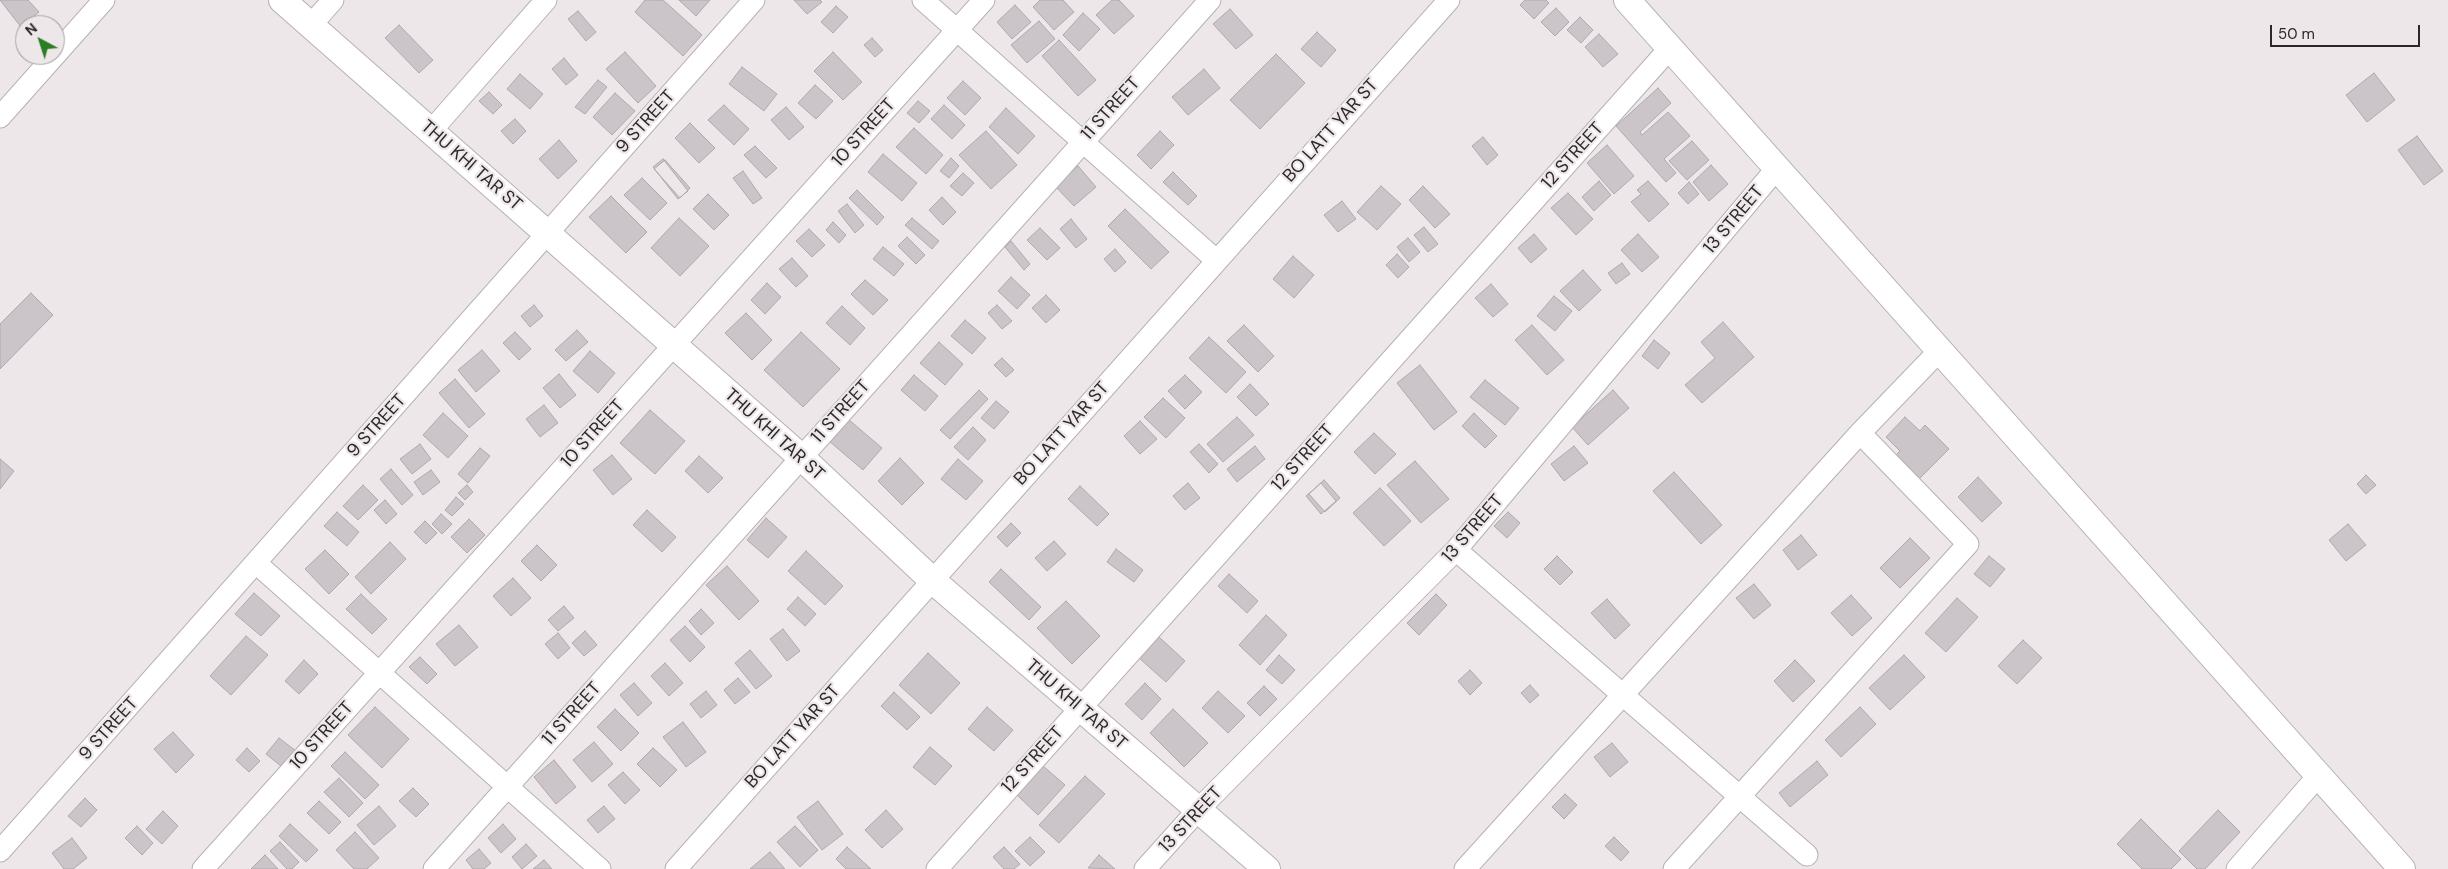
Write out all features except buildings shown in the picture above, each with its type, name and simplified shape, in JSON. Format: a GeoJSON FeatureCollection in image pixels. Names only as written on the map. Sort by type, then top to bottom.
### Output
{"type":"FeatureCollection","features":[{"type":"Feature","properties":{"kind":"street"},"geometry":{"type":"LineString","coordinates":[[0,117],[104,0]]}},
{"type":"Feature","properties":{"kind":"street","name":"THU KHI TAR ST"},"geometry":{"type":"LineString","coordinates":[[282,0],[800,457],[932,580],[1267,869]]}},
{"type":"Feature","properties":{"kind":"street"},"geometry":{"type":"LineString","coordinates":[[311,25],[333,0]]}},
{"type":"Feature","properties":{"kind":"street"},"geometry":{"type":"LineString","coordinates":[[431,131],[546,0]]}},
{"type":"Feature","properties":{"kind":"street","name":"9 STREET"},"geometry":{"type":"LineString","coordinates":[[0,851],[754,0]]}},
{"type":"Feature","properties":{"kind":"street"},"geometry":{"type":"LineString","coordinates":[[923,0],[1216,260]]}},
{"type":"Feature","properties":{"kind":"street","name":"10 STREET"},"geometry":{"type":"LineString","coordinates":[[203,869],[984,0]]}},
{"type":"Feature","properties":{"kind":"street","name":"11 STREET"},"geometry":{"type":"LineString","coordinates":[[434,869],[1082,141],[1210,0]]}},
{"type":"Feature","properties":{"kind":"street","name":"BO LATT YAR ST"},"geometry":{"type":"LineString","coordinates":[[676,869],[1449,0]]}},
{"type":"Feature","properties":{"kind":"street"},"geometry":{"type":"LineString","coordinates":[[1627,0],[2402,869]]}},
{"type":"Feature","properties":{"kind":"street","name":"12 STREET"},"geometry":{"type":"LineString","coordinates":[[937,869],[1670,48]]}},
{"type":"Feature","properties":{"kind":"street","name":"13 STREET"},"geometry":{"type":"LineString","coordinates":[[1146,869],[1198,810],[1456,550],[1777,168]]}},
{"type":"Feature","properties":{"kind":"street"},"geometry":{"type":"LineString","coordinates":[[1466,869],[1860,434],[1940,351]]}},
{"type":"Feature","properties":{"kind":"street"},"geometry":{"type":"LineString","coordinates":[[1674,869],[1968,544],[1860,434]]}},
{"type":"Feature","properties":{"kind":"street"},"geometry":{"type":"LineString","coordinates":[[1456,550],[1807,855]]}},
{"type":"Feature","properties":{"kind":"street"},"geometry":{"type":"LineString","coordinates":[[256,563],[600,869]]}},
{"type":"Feature","properties":{"kind":"street"},"geometry":{"type":"LineString","coordinates":[[2237,869],[2318,776]]}}]}
